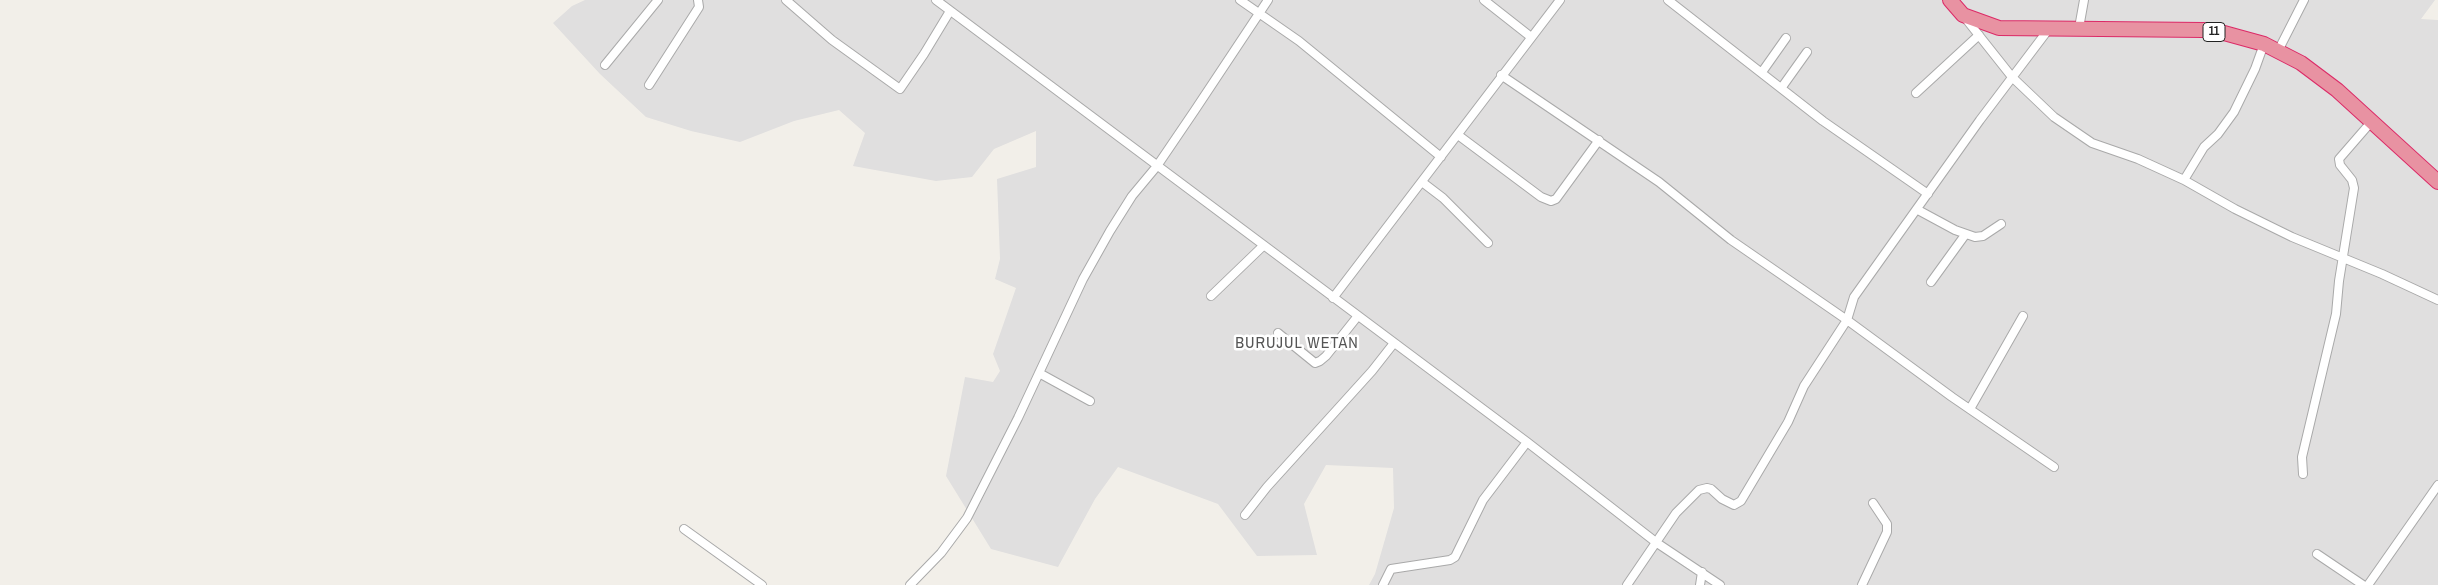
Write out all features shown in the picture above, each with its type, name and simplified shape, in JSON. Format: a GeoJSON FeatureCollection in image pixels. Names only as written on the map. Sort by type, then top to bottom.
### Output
{"type":"FeatureCollection","features":[{"type":"Feature","properties":{"kind":"highway","name":"11"},"geometry":{"type":"LineString","coordinates":[[1950,0],[1963,15],[2000,28],[2048,30],[2079,28],[2203,30],[2224,33],[2264,44],[2301,63],[2372,120],[2438,182]]}},
{"type":"Feature","properties":{"kind":"street"},"geometry":{"type":"LineString","coordinates":[[605,65],[658,0]]}},
{"type":"Feature","properties":{"kind":"street"},"geometry":{"type":"LineString","coordinates":[[649,85],[699,7],[698,0]]}},
{"type":"Feature","properties":{"kind":"street"},"geometry":{"type":"LineString","coordinates":[[786,0],[832,40],[900,89],[950,11]]}},
{"type":"Feature","properties":{"kind":"street"},"geometry":{"type":"LineString","coordinates":[[936,0],[1357,317],[1527,442],[1657,543],[1720,585]]}},
{"type":"Feature","properties":{"kind":"street"},"geometry":{"type":"LineString","coordinates":[[1240,0],[1299,41],[1441,157]]}},
{"type":"Feature","properties":{"kind":"street"},"geometry":{"type":"LineString","coordinates":[[910,585],[940,553],[967,518],[1097,255],[1132,196],[1157,166],[1268,0]]}},
{"type":"Feature","properties":{"kind":"street"},"geometry":{"type":"LineString","coordinates":[[1484,0],[1531,37]]}},
{"type":"Feature","properties":{"kind":"street"},"geometry":{"type":"LineString","coordinates":[[1333,298],[1560,0]]}},
{"type":"Feature","properties":{"kind":"street"},"geometry":{"type":"LineString","coordinates":[[1668,0],[1738,57],[1782,87],[1823,121],[1928,194]]}},
{"type":"Feature","properties":{"kind":"street"},"geometry":{"type":"LineString","coordinates":[[2079,28],[2084,0]]}},
{"type":"Feature","properties":{"kind":"street"},"geometry":{"type":"LineString","coordinates":[[2278,51],[2304,0]]}},
{"type":"Feature","properties":{"kind":"street"},"geometry":{"type":"LineString","coordinates":[[1963,15],[2012,77],[2054,117],[2092,143],[2120,151],[2184,180],[2235,209],[2284,233],[2438,300]]}},
{"type":"Feature","properties":{"kind":"street"},"geometry":{"type":"LineString","coordinates":[[1627,585],[1676,514],[1703,488],[1711,489],[1729,504],[1736,505],[1741,502],[1788,422],[1807,381],[1847,320],[1854,297],[2048,30]]}},
{"type":"Feature","properties":{"kind":"street"},"geometry":{"type":"LineString","coordinates":[[1916,93],[1979,35]]}},
{"type":"Feature","properties":{"kind":"street"},"geometry":{"type":"LineString","coordinates":[[1762,72],[1786,38]]}},
{"type":"Feature","properties":{"kind":"street"},"geometry":{"type":"LineString","coordinates":[[2184,180],[2204,147],[2218,134],[2234,112],[2255,69],[2264,44]]}},
{"type":"Feature","properties":{"kind":"street"},"geometry":{"type":"LineString","coordinates":[[1782,87],[1807,52]]}},
{"type":"Feature","properties":{"kind":"street"},"geometry":{"type":"LineString","coordinates":[[1501,75],[1659,182],[1731,240],[2054,467]]}},
{"type":"Feature","properties":{"kind":"street"},"geometry":{"type":"LineString","coordinates":[[2303,474],[2302,457],[2336,314],[2354,188],[2352,180],[2340,164],[2339,159],[2372,120]]}},
{"type":"Feature","properties":{"kind":"street"},"geometry":{"type":"LineString","coordinates":[[1458,135],[1541,197],[1551,201],[1556,199],[1599,140]]}},
{"type":"Feature","properties":{"kind":"street"},"geometry":{"type":"LineString","coordinates":[[1422,182],[1443,198],[1488,243]]}},
{"type":"Feature","properties":{"kind":"street"},"geometry":{"type":"LineString","coordinates":[[1918,210],[1965,235],[1983,236],[2001,224]]}},
{"type":"Feature","properties":{"kind":"street"},"geometry":{"type":"LineString","coordinates":[[1931,282],[1965,235]]}},
{"type":"Feature","properties":{"kind":"street"},"geometry":{"type":"LineString","coordinates":[[1211,296],[1263,246]]}},
{"type":"Feature","properties":{"kind":"street"},"geometry":{"type":"LineString","coordinates":[[1970,408],[2023,316]]}},
{"type":"Feature","properties":{"kind":"street"},"geometry":{"type":"LineString","coordinates":[[1278,333],[1315,363],[1326,356],[1357,317]]}},
{"type":"Feature","properties":{"kind":"street"},"geometry":{"type":"LineString","coordinates":[[1245,515],[1267,487],[1372,371],[1394,343]]}},
{"type":"Feature","properties":{"kind":"street"},"geometry":{"type":"LineString","coordinates":[[1039,373],[1090,401]]}},
{"type":"Feature","properties":{"kind":"street"},"geometry":{"type":"LineString","coordinates":[[1383,585],[1391,570],[1450,560],[1455,557],[1483,500],[1527,442]]}},
{"type":"Feature","properties":{"kind":"street"},"geometry":{"type":"LineString","coordinates":[[2368,585],[2438,485]]}},
{"type":"Feature","properties":{"kind":"street"},"geometry":{"type":"LineString","coordinates":[[1862,585],[1887,532],[1887,524],[1873,503]]}},
{"type":"Feature","properties":{"kind":"street"},"geometry":{"type":"LineString","coordinates":[[684,529],[762,585]]}},
{"type":"Feature","properties":{"kind":"street"},"geometry":{"type":"LineString","coordinates":[[2318,554],[2363,585]]}},
{"type":"Feature","properties":{"kind":"street"},"geometry":{"type":"LineString","coordinates":[[1700,585],[1702,572]]}},
{"type":"Feature","properties":{"kind":"shaded area"},"geometry":{"type":"Polygon","coordinates":[[[585,0],[2435,0],[2421,19],[2438,20],[2438,585],[1369,585],[1375,574],[1394,508],[1393,468],[1326,465],[1304,504],[1317,555],[1257,556],[1218,504],[1118,467],[1095,499],[1058,567],[991,549],[946,476],[965,377],[993,382],[1000,371],[993,354],[1016,288],[995,279],[1000,259],[997,179],[1036,167],[1036,131],[994,149],[972,177],[936,181],[853,166],[865,133],[839,110],[794,121],[740,142],[691,131],[646,117],[600,74],[553,23],[572,6],[585,0]]]}},
{"type":"Feature","properties":{"kind":"district","name":"BURUJUL WETAN"},"geometry":{"type":"Point","coordinates":[1297,344]}}]}
